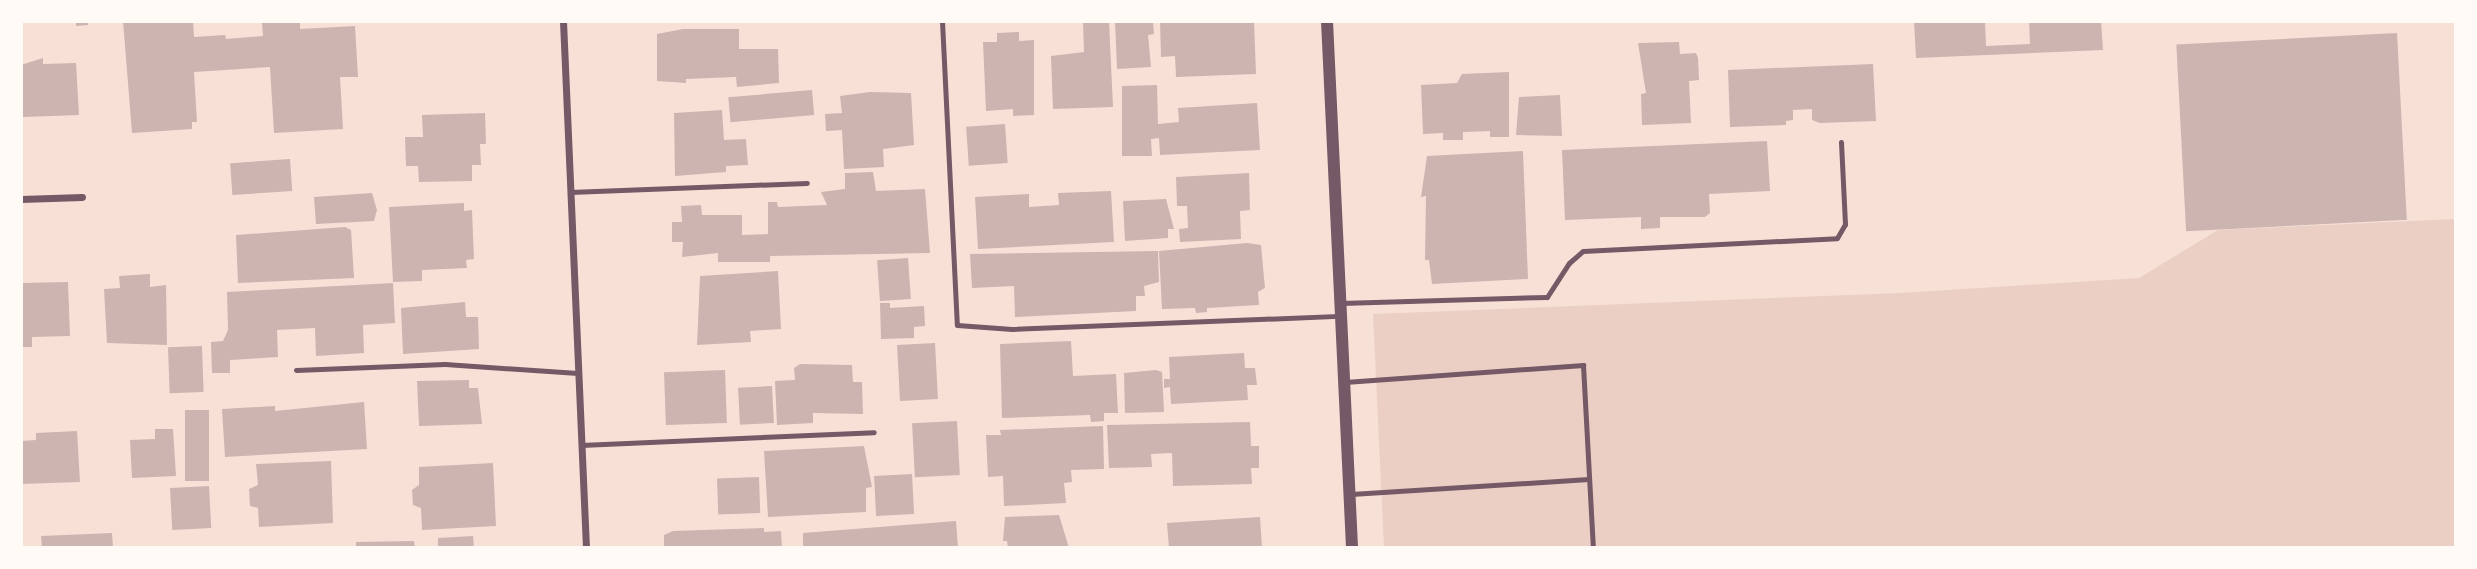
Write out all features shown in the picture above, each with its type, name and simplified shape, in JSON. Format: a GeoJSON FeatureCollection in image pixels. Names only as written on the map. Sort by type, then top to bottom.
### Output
{"type":"FeatureCollection","features":[{"type":"Feature","properties":{"kind":"street"},"geometry":{"type":"LineString","coordinates":[[562,21],[586,548]]}},
{"type":"Feature","properties":{"kind":"street"},"geometry":{"type":"LineString","coordinates":[[1328,21],[1352,548]]}},
{"type":"Feature","properties":{"kind":"street"},"geometry":{"type":"LineString","coordinates":[[21,200],[82,197]]}},
{"type":"Feature","properties":{"kind":"lane"},"geometry":{"type":"LineString","coordinates":[[942,21],[957,325],[1012,329],[1547,297],[1569,263],[1583,251],[1837,238],[1844,224],[1841,142]]}},
{"type":"Feature","properties":{"kind":"lane"},"geometry":{"type":"LineString","coordinates":[[570,192],[807,183]]}},
{"type":"Feature","properties":{"kind":"lane"},"geometry":{"type":"LineString","coordinates":[[296,370],[445,364],[578,373]]}},
{"type":"Feature","properties":{"kind":"lane"},"geometry":{"type":"LineString","coordinates":[[1345,382],[1583,365],[1593,548]]}},
{"type":"Feature","properties":{"kind":"lane"},"geometry":{"type":"LineString","coordinates":[[582,445],[874,432]]}},
{"type":"Feature","properties":{"kind":"lane"},"geometry":{"type":"LineString","coordinates":[[1350,494],[1589,479]]}},
{"type":"Feature","properties":{"kind":"shaded area"},"geometry":{"type":"Polygon","coordinates":[[[2456,219],[2456,548],[1384,548],[1373,314],[1900,293],[2139,278],[2218,230],[2456,219]]]}},
{"type":"Feature","properties":{"kind":"building"},"geometry":{"type":"Polygon","coordinates":[[[76,21],[88,21],[88,25],[76,26],[76,21]]]}},
{"type":"Feature","properties":{"kind":"building"},"geometry":{"type":"Polygon","coordinates":[[[123,21],[193,21],[194,37],[225,35],[226,39],[263,36],[262,23],[300,22],[300,29],[355,26],[358,77],[340,77],[343,129],[274,133],[270,67],[194,72],[197,122],[192,122],[192,129],[132,133],[123,21]]]}},
{"type":"Feature","properties":{"kind":"building"},"geometry":{"type":"Polygon","coordinates":[[[1083,21],[1109,21],[1113,107],[1053,109],[1051,56],[1084,52],[1083,21]]]}},
{"type":"Feature","properties":{"kind":"building"},"geometry":{"type":"Polygon","coordinates":[[[1115,21],[1153,21],[1154,34],[1148,35],[1151,67],[1117,69],[1115,21]]]}},
{"type":"Feature","properties":{"kind":"building"},"geometry":{"type":"Polygon","coordinates":[[[1160,21],[1254,21],[1256,74],[1176,77],[1175,56],[1161,57],[1160,21]]]}},
{"type":"Feature","properties":{"kind":"building"},"geometry":{"type":"Polygon","coordinates":[[[1914,21],[1985,21],[1986,46],[2030,44],[2029,21],[2101,21],[2103,50],[1916,58],[1914,21]]]}},
{"type":"Feature","properties":{"kind":"building"},"geometry":{"type":"Polygon","coordinates":[[[683,29],[739,29],[739,49],[778,49],[779,83],[737,87],[736,77],[686,79],[686,83],[657,81],[657,34],[683,29]]]}},
{"type":"Feature","properties":{"kind":"building"},"geometry":{"type":"Polygon","coordinates":[[[1019,32],[1019,41],[1034,40],[1034,115],[1013,116],[1013,109],[986,111],[983,42],[997,42],[997,33],[1019,32]]]}},
{"type":"Feature","properties":{"kind":"building"},"geometry":{"type":"Polygon","coordinates":[[[2397,33],[2407,220],[2186,231],[2176,45],[2397,33]]]}},
{"type":"Feature","properties":{"kind":"building"},"geometry":{"type":"Polygon","coordinates":[[[1679,42],[1680,54],[1696,53],[1698,58],[1699,80],[1689,81],[1691,123],[1642,125],[1641,94],[1646,93],[1638,43],[1679,42]]]}},
{"type":"Feature","properties":{"kind":"building"},"geometry":{"type":"Polygon","coordinates":[[[43,58],[43,64],[76,63],[79,115],[23,117],[21,65],[43,58]]]}},
{"type":"Feature","properties":{"kind":"building"},"geometry":{"type":"Polygon","coordinates":[[[1873,64],[1876,121],[1820,123],[1812,120],[1812,109],[1793,110],[1793,120],[1786,121],[1786,125],[1730,127],[1728,70],[1873,64]]]}},
{"type":"Feature","properties":{"kind":"building"},"geometry":{"type":"Polygon","coordinates":[[[1509,72],[1509,137],[1490,137],[1490,131],[1463,132],[1463,140],[1443,140],[1443,133],[1423,134],[1421,85],[1457,83],[1462,74],[1509,72]]]}},
{"type":"Feature","properties":{"kind":"building"},"geometry":{"type":"Polygon","coordinates":[[[1157,85],[1158,124],[1179,122],[1178,108],[1257,103],[1260,150],[1160,155],[1159,138],[1151,139],[1152,156],[1122,156],[1122,86],[1157,85]]]}},
{"type":"Feature","properties":{"kind":"building"},"geometry":{"type":"Polygon","coordinates":[[[812,90],[814,115],[730,122],[728,97],[812,90]]]}},
{"type":"Feature","properties":{"kind":"building"},"geometry":{"type":"Polygon","coordinates":[[[870,92],[911,93],[914,145],[883,149],[884,167],[844,169],[842,130],[826,131],[825,114],[842,113],[840,96],[870,92]]]}},
{"type":"Feature","properties":{"kind":"building"},"geometry":{"type":"Polygon","coordinates":[[[1560,95],[1562,136],[1516,135],[1519,97],[1560,95]]]}},
{"type":"Feature","properties":{"kind":"building"},"geometry":{"type":"Polygon","coordinates":[[[722,110],[724,140],[746,139],[748,165],[726,166],[726,172],[675,176],[674,113],[722,110]]]}},
{"type":"Feature","properties":{"kind":"building"},"geometry":{"type":"Polygon","coordinates":[[[485,113],[486,144],[480,144],[481,165],[472,165],[472,181],[419,182],[418,166],[406,166],[405,137],[423,137],[422,115],[485,113]]]}},
{"type":"Feature","properties":{"kind":"building"},"geometry":{"type":"Polygon","coordinates":[[[1005,124],[1008,163],[969,166],[966,127],[1005,124]]]}},
{"type":"Feature","properties":{"kind":"building"},"geometry":{"type":"Polygon","coordinates":[[[1767,141],[1770,191],[1709,194],[1710,213],[1705,217],[1660,217],[1660,228],[1641,229],[1641,217],[1565,220],[1562,150],[1767,141]]]}},
{"type":"Feature","properties":{"kind":"building"},"geometry":{"type":"Polygon","coordinates":[[[1523,151],[1528,279],[1432,284],[1429,260],[1425,260],[1426,196],[1421,197],[1427,156],[1523,151]]]}},
{"type":"Feature","properties":{"kind":"building"},"geometry":{"type":"Polygon","coordinates":[[[290,159],[292,191],[232,195],[230,163],[290,159]]]}},
{"type":"Feature","properties":{"kind":"building"},"geometry":{"type":"Polygon","coordinates":[[[873,172],[876,191],[925,189],[930,253],[770,256],[770,262],[718,262],[718,253],[682,257],[683,242],[672,242],[672,222],[682,222],[681,206],[701,205],[702,215],[742,215],[742,235],[768,234],[768,202],[777,202],[778,207],[827,205],[821,192],[845,189],[845,173],[873,172]]]}},
{"type":"Feature","properties":{"kind":"building"},"geometry":{"type":"Polygon","coordinates":[[[1249,173],[1250,210],[1240,211],[1241,239],[1180,242],[1179,229],[1188,228],[1187,206],[1177,206],[1176,177],[1249,173]]]}},
{"type":"Feature","properties":{"kind":"building"},"geometry":{"type":"Polygon","coordinates":[[[1111,191],[1114,242],[978,249],[975,197],[1029,194],[1029,207],[1059,205],[1058,193],[1111,191]]]}},
{"type":"Feature","properties":{"kind":"building"},"geometry":{"type":"Polygon","coordinates":[[[372,193],[377,210],[374,221],[316,224],[314,197],[372,193]]]}},
{"type":"Feature","properties":{"kind":"building"},"geometry":{"type":"Polygon","coordinates":[[[1166,199],[1174,229],[1168,229],[1168,238],[1125,241],[1123,201],[1166,199]]]}},
{"type":"Feature","properties":{"kind":"building"},"geometry":{"type":"Polygon","coordinates":[[[464,203],[464,211],[472,210],[474,259],[466,260],[467,268],[422,270],[422,281],[393,282],[389,207],[464,203]]]}},
{"type":"Feature","properties":{"kind":"building"},"geometry":{"type":"Polygon","coordinates":[[[345,227],[351,230],[354,278],[238,283],[236,235],[345,227]]]}},
{"type":"Feature","properties":{"kind":"building"},"geometry":{"type":"Polygon","coordinates":[[[1247,243],[1261,245],[1265,288],[1258,292],[1259,305],[1207,308],[1207,312],[1196,313],[1195,308],[1162,309],[1159,251],[1247,243]]]}},
{"type":"Feature","properties":{"kind":"building"},"geometry":{"type":"Polygon","coordinates":[[[1158,251],[1159,282],[1144,286],[1145,296],[1136,296],[1136,311],[1015,317],[1014,286],[972,288],[970,254],[1158,251]]]}},
{"type":"Feature","properties":{"kind":"building"},"geometry":{"type":"Polygon","coordinates":[[[908,258],[911,299],[880,301],[877,260],[908,258]]]}},
{"type":"Feature","properties":{"kind":"building"},"geometry":{"type":"Polygon","coordinates":[[[778,271],[781,329],[750,331],[751,342],[697,345],[700,276],[778,271]]]}},
{"type":"Feature","properties":{"kind":"building"},"geometry":{"type":"Polygon","coordinates":[[[150,274],[150,287],[166,285],[167,345],[107,343],[104,289],[120,288],[119,276],[150,274]]]}},
{"type":"Feature","properties":{"kind":"building"},"geometry":{"type":"Polygon","coordinates":[[[68,282],[70,336],[32,337],[32,347],[21,347],[21,283],[68,282]]]}},
{"type":"Feature","properties":{"kind":"building"},"geometry":{"type":"Polygon","coordinates":[[[393,283],[395,323],[363,325],[364,353],[316,356],[315,328],[277,330],[278,357],[230,360],[230,373],[212,373],[211,342],[223,341],[228,330],[227,292],[393,283]]]}},
{"type":"Feature","properties":{"kind":"building"},"geometry":{"type":"Polygon","coordinates":[[[465,302],[466,317],[478,317],[479,349],[403,354],[401,308],[465,302]]]}},
{"type":"Feature","properties":{"kind":"building"},"geometry":{"type":"Polygon","coordinates":[[[880,303],[890,303],[890,308],[924,306],[925,326],[914,327],[914,338],[881,339],[880,303]]]}},
{"type":"Feature","properties":{"kind":"building"},"geometry":{"type":"Polygon","coordinates":[[[1071,341],[1073,376],[1116,374],[1118,413],[1104,413],[1104,421],[1091,422],[1090,415],[1002,418],[1000,344],[1071,341]]]}},
{"type":"Feature","properties":{"kind":"building"},"geometry":{"type":"Polygon","coordinates":[[[935,343],[938,399],[900,401],[897,345],[935,343]]]}},
{"type":"Feature","properties":{"kind":"building"},"geometry":{"type":"Polygon","coordinates":[[[202,346],[204,392],[170,393],[168,347],[202,346]]]}},
{"type":"Feature","properties":{"kind":"building"},"geometry":{"type":"Polygon","coordinates":[[[1244,353],[1245,368],[1255,368],[1257,385],[1247,385],[1248,400],[1171,404],[1170,387],[1164,388],[1164,379],[1170,379],[1169,357],[1244,353]]]}},
{"type":"Feature","properties":{"kind":"building"},"geometry":{"type":"Polygon","coordinates":[[[800,364],[852,365],[853,382],[862,382],[863,414],[813,413],[813,423],[777,425],[775,381],[795,380],[794,368],[800,364]]]}},
{"type":"Feature","properties":{"kind":"building"},"geometry":{"type":"Polygon","coordinates":[[[725,370],[727,423],[666,425],[664,372],[725,370]]]}},
{"type":"Feature","properties":{"kind":"building"},"geometry":{"type":"Polygon","coordinates":[[[1156,370],[1162,372],[1164,412],[1125,413],[1124,373],[1156,370]]]}},
{"type":"Feature","properties":{"kind":"building"},"geometry":{"type":"Polygon","coordinates":[[[469,380],[469,388],[478,388],[482,424],[419,426],[417,381],[469,380]]]}},
{"type":"Feature","properties":{"kind":"building"},"geometry":{"type":"Polygon","coordinates":[[[772,386],[774,423],[740,425],[738,388],[772,386]]]}},
{"type":"Feature","properties":{"kind":"building"},"geometry":{"type":"Polygon","coordinates":[[[364,402],[367,449],[225,457],[222,409],[275,406],[275,411],[364,402]]]}},
{"type":"Feature","properties":{"kind":"building"},"geometry":{"type":"Polygon","coordinates":[[[185,410],[209,410],[209,481],[185,481],[185,410]]]}},
{"type":"Feature","properties":{"kind":"building"},"geometry":{"type":"Polygon","coordinates":[[[957,421],[960,475],[915,477],[912,423],[957,421]]]}},
{"type":"Feature","properties":{"kind":"building"},"geometry":{"type":"Polygon","coordinates":[[[1250,422],[1251,446],[1259,446],[1259,468],[1251,468],[1252,484],[1173,486],[1172,453],[1151,454],[1152,467],[1109,468],[1107,425],[1250,422]]]}},
{"type":"Feature","properties":{"kind":"building"},"geometry":{"type":"Polygon","coordinates":[[[1103,426],[1104,469],[1071,470],[1072,482],[1064,483],[1066,503],[1004,506],[1003,476],[988,477],[986,435],[1001,435],[1000,430],[1103,426]]]}},
{"type":"Feature","properties":{"kind":"building"},"geometry":{"type":"Polygon","coordinates":[[[155,429],[173,429],[176,476],[132,478],[130,440],[155,439],[155,429]]]}},
{"type":"Feature","properties":{"kind":"building"},"geometry":{"type":"Polygon","coordinates":[[[77,431],[80,482],[21,484],[21,441],[36,440],[36,433],[77,431]]]}},
{"type":"Feature","properties":{"kind":"building"},"geometry":{"type":"Polygon","coordinates":[[[864,446],[872,487],[866,488],[866,512],[768,517],[764,451],[864,446]]]}},
{"type":"Feature","properties":{"kind":"building"},"geometry":{"type":"Polygon","coordinates":[[[331,461],[333,523],[259,527],[258,508],[250,506],[249,489],[258,485],[256,464],[331,461]]]}},
{"type":"Feature","properties":{"kind":"building"},"geometry":{"type":"Polygon","coordinates":[[[493,463],[496,526],[422,530],[421,508],[413,505],[412,490],[419,485],[419,467],[493,463]]]}},
{"type":"Feature","properties":{"kind":"building"},"geometry":{"type":"Polygon","coordinates":[[[912,474],[914,514],[876,516],[874,476],[912,474]]]}},
{"type":"Feature","properties":{"kind":"building"},"geometry":{"type":"Polygon","coordinates":[[[759,477],[760,513],[718,514],[717,478],[759,477]]]}},
{"type":"Feature","properties":{"kind":"building"},"geometry":{"type":"Polygon","coordinates":[[[209,486],[211,528],[172,530],[170,488],[209,486]]]}},
{"type":"Feature","properties":{"kind":"building"},"geometry":{"type":"Polygon","coordinates":[[[1059,515],[1069,548],[1008,548],[1007,541],[1003,541],[1005,517],[1059,515]]]}},
{"type":"Feature","properties":{"kind":"building"},"geometry":{"type":"Polygon","coordinates":[[[1260,517],[1262,548],[1169,548],[1167,523],[1260,517]]]}},
{"type":"Feature","properties":{"kind":"building"},"geometry":{"type":"Polygon","coordinates":[[[956,521],[958,548],[803,548],[803,533],[956,521]]]}},
{"type":"Feature","properties":{"kind":"building"},"geometry":{"type":"Polygon","coordinates":[[[764,528],[764,532],[781,531],[782,548],[664,548],[664,535],[673,531],[764,528]]]}},
{"type":"Feature","properties":{"kind":"building"},"geometry":{"type":"Polygon","coordinates":[[[112,533],[113,548],[42,548],[41,536],[112,533]]]}},
{"type":"Feature","properties":{"kind":"building"},"geometry":{"type":"Polygon","coordinates":[[[473,536],[474,548],[438,548],[438,538],[473,536]]]}},
{"type":"Feature","properties":{"kind":"building"},"geometry":{"type":"Polygon","coordinates":[[[414,541],[415,548],[356,548],[356,542],[414,541]]]}}]}
